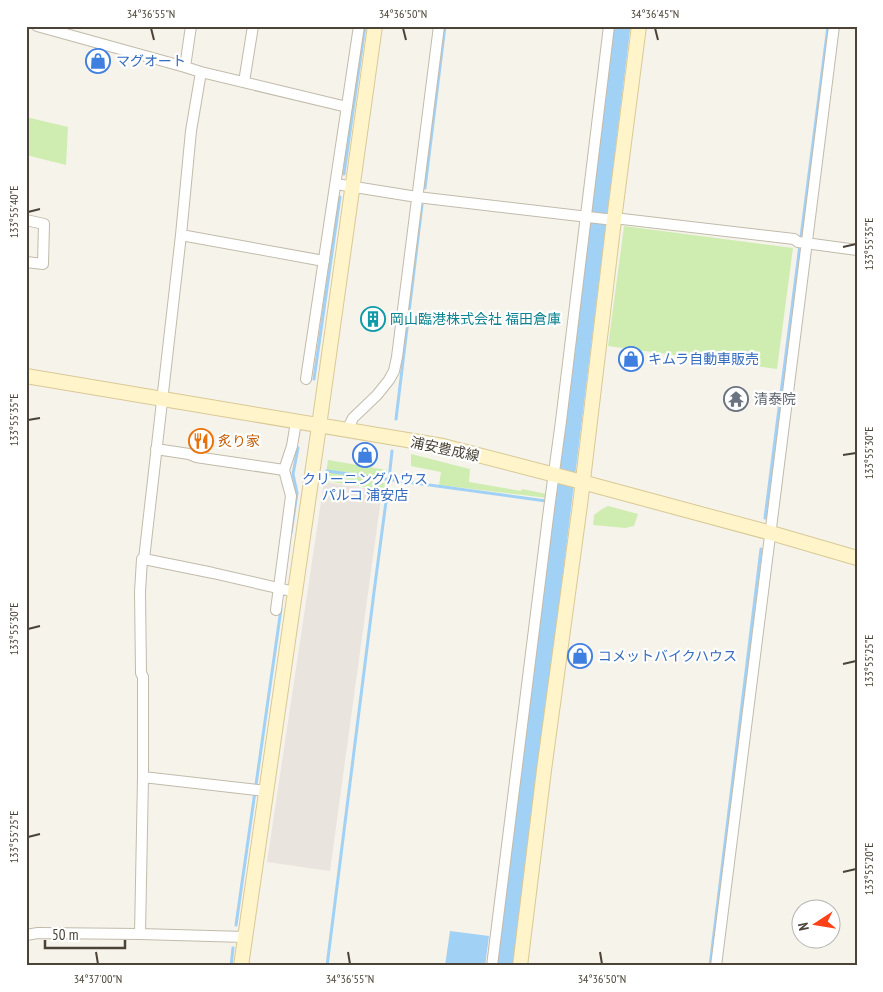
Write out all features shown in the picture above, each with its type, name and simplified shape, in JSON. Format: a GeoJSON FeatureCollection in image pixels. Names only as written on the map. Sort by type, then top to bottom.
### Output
{"type":"FeatureCollection","features":[{"type":"Feature","properties":{"kind":"street"},"geometry":{"type":"LineString","coordinates":[[37,26],[201,72],[347,107]]}},
{"type":"Feature","properties":{"kind":"street"},"geometry":{"type":"LineString","coordinates":[[185,67],[191,26]]}},
{"type":"Feature","properties":{"kind":"street"},"geometry":{"type":"LineString","coordinates":[[244,82],[253,26]]}},
{"type":"Feature","properties":{"kind":"street"},"geometry":{"type":"LineString","coordinates":[[306,379],[359,26]]}},
{"type":"Feature","properties":{"kind":"street"},"geometry":{"type":"LineString","coordinates":[[241,966],[259,790],[295,592],[375,26]]}},
{"type":"Feature","properties":{"kind":"street"},"geometry":{"type":"LineString","coordinates":[[347,430],[353,418],[377,395],[394,371],[439,26]]}},
{"type":"Feature","properties":{"kind":"street"},"geometry":{"type":"LineString","coordinates":[[492,966],[561,421],[589,217],[609,26]]}},
{"type":"Feature","properties":{"kind":"street"},"geometry":{"type":"LineString","coordinates":[[520,966],[576,481],[639,26]]}},
{"type":"Feature","properties":{"kind":"street"},"geometry":{"type":"LineString","coordinates":[[716,966],[771,533],[802,243],[834,26]]}},
{"type":"Feature","properties":{"kind":"street"},"geometry":{"type":"LineString","coordinates":[[140,934],[143,777],[143,678],[140,592],[142,559],[144,559],[182,234],[191,131],[201,72]]}},
{"type":"Feature","properties":{"kind":"street"},"geometry":{"type":"LineString","coordinates":[[336,184],[418,197],[794,239],[802,243],[857,250]]}},
{"type":"Feature","properties":{"kind":"street"},"geometry":{"type":"LineString","coordinates":[[26,220],[44,224],[43,264],[26,262]]}},
{"type":"Feature","properties":{"kind":"street"},"geometry":{"type":"LineString","coordinates":[[182,234],[324,261]]}},
{"type":"Feature","properties":{"kind":"street","name":"浦安豊成線"},"geometry":{"type":"LineString","coordinates":[[26,376],[443,446],[771,533],[857,558]]}},
{"type":"Feature","properties":{"kind":"street"},"geometry":{"type":"LineString","coordinates":[[276,610],[291,496],[284,470],[292,446],[296,422]]}},
{"type":"Feature","properties":{"kind":"street"},"geometry":{"type":"LineString","coordinates":[[156,449],[284,470]]}},
{"type":"Feature","properties":{"kind":"street"},"geometry":{"type":"LineString","coordinates":[[144,559],[295,592]]}},
{"type":"Feature","properties":{"kind":"street"},"geometry":{"type":"LineString","coordinates":[[143,777],[259,790]]}},
{"type":"Feature","properties":{"kind":"street"},"geometry":{"type":"LineString","coordinates":[[26,935],[38,933],[245,937]]}},
{"type":"Feature","properties":{"kind":"shaded area"},"geometry":{"type":"Polygon","coordinates":[[[324,482],[382,491],[330,871],[267,862],[324,482]]]}},
{"type":"Feature","properties":{"kind":"green space"},"geometry":{"type":"Polygon","coordinates":[[[26,117],[68,127],[66,165],[26,155],[26,117]]]}},
{"type":"Feature","properties":{"kind":"green space"},"geometry":{"type":"Polygon","coordinates":[[[624,226],[793,248],[777,369],[608,346],[624,226]]]}},
{"type":"Feature","properties":{"kind":"green space"},"geometry":{"type":"Polygon","coordinates":[[[411,454],[470,469],[469,482],[547,494],[547,498],[439,485],[441,472],[411,466],[411,454]]]}},
{"type":"Feature","properties":{"kind":"green space"},"geometry":{"type":"Polygon","coordinates":[[[328,460],[387,470],[386,476],[380,476],[382,483],[385,483],[384,490],[325,481],[328,460]]]}},
{"type":"Feature","properties":{"kind":"green space"},"geometry":{"type":"Polygon","coordinates":[[[608,506],[638,514],[634,526],[625,528],[593,525],[594,515],[608,506]]]}},
{"type":"Feature","properties":{"kind":"water"},"geometry":{"type":"Polygon","coordinates":[[[450,931],[489,936],[485,966],[445,966],[450,931]]]}},
{"type":"Feature","properties":{"kind":"waterway"},"geometry":{"type":"LineString","coordinates":[[344,174],[365,26]]}},
{"type":"Feature","properties":{"kind":"waterway"},"geometry":{"type":"LineString","coordinates":[[425,188],[445,26]]}},
{"type":"Feature","properties":{"kind":"waterway"},"geometry":{"type":"LineString","coordinates":[[505,966],[621,26]]}},
{"type":"Feature","properties":{"kind":"waterway"},"geometry":{"type":"LineString","coordinates":[[765,518],[828,26]]}},
{"type":"Feature","properties":{"kind":"waterway"},"geometry":{"type":"LineString","coordinates":[[314,379],[340,197]]}},
{"type":"Feature","properties":{"kind":"waterway"},"geometry":{"type":"LineString","coordinates":[[396,419],[422,205]]}},
{"type":"Feature","properties":{"kind":"waterway"},"geometry":{"type":"LineString","coordinates":[[291,533],[297,493],[293,474],[298,448]]}},
{"type":"Feature","properties":{"kind":"waterway"},"geometry":{"type":"LineString","coordinates":[[327,966],[392,451]]}},
{"type":"Feature","properties":{"kind":"waterway"},"geometry":{"type":"LineString","coordinates":[[327,471],[546,501]]}},
{"type":"Feature","properties":{"kind":"waterway"},"geometry":{"type":"LineString","coordinates":[[554,502],[561,503]]}},
{"type":"Feature","properties":{"kind":"waterway"},"geometry":{"type":"LineString","coordinates":[[710,966],[761,549]]}},
{"type":"Feature","properties":{"kind":"waterway"},"geometry":{"type":"LineString","coordinates":[[236,925],[281,609]]}},
{"type":"Feature","properties":{"kind":"waterway"},"geometry":{"type":"LineString","coordinates":[[231,966],[233,948]]}},
{"type":"Feature","properties":{"kind":"place","name":"マグオート"},"geometry":{"type":"Point","coordinates":[98,61]}},
{"type":"Feature","properties":{"kind":"place","name":"岡山臨港株式会社 福田倉庫"},"geometry":{"type":"Point","coordinates":[373,319]}},
{"type":"Feature","properties":{"kind":"place","name":"キムラ自動車販売"},"geometry":{"type":"Point","coordinates":[631,359]}},
{"type":"Feature","properties":{"kind":"place","name":"清泰院"},"geometry":{"type":"Point","coordinates":[736,399]}},
{"type":"Feature","properties":{"kind":"place","name":"炙り家"},"geometry":{"type":"Point","coordinates":[201,441]}},
{"type":"Feature","properties":{"kind":"place","name":"クリーニングハウス パルコ 浦安店"},"geometry":{"type":"Point","coordinates":[365,455]}},
{"type":"Feature","properties":{"kind":"place","name":"コメットバイクハウス"},"geometry":{"type":"Point","coordinates":[580,656]}}]}
